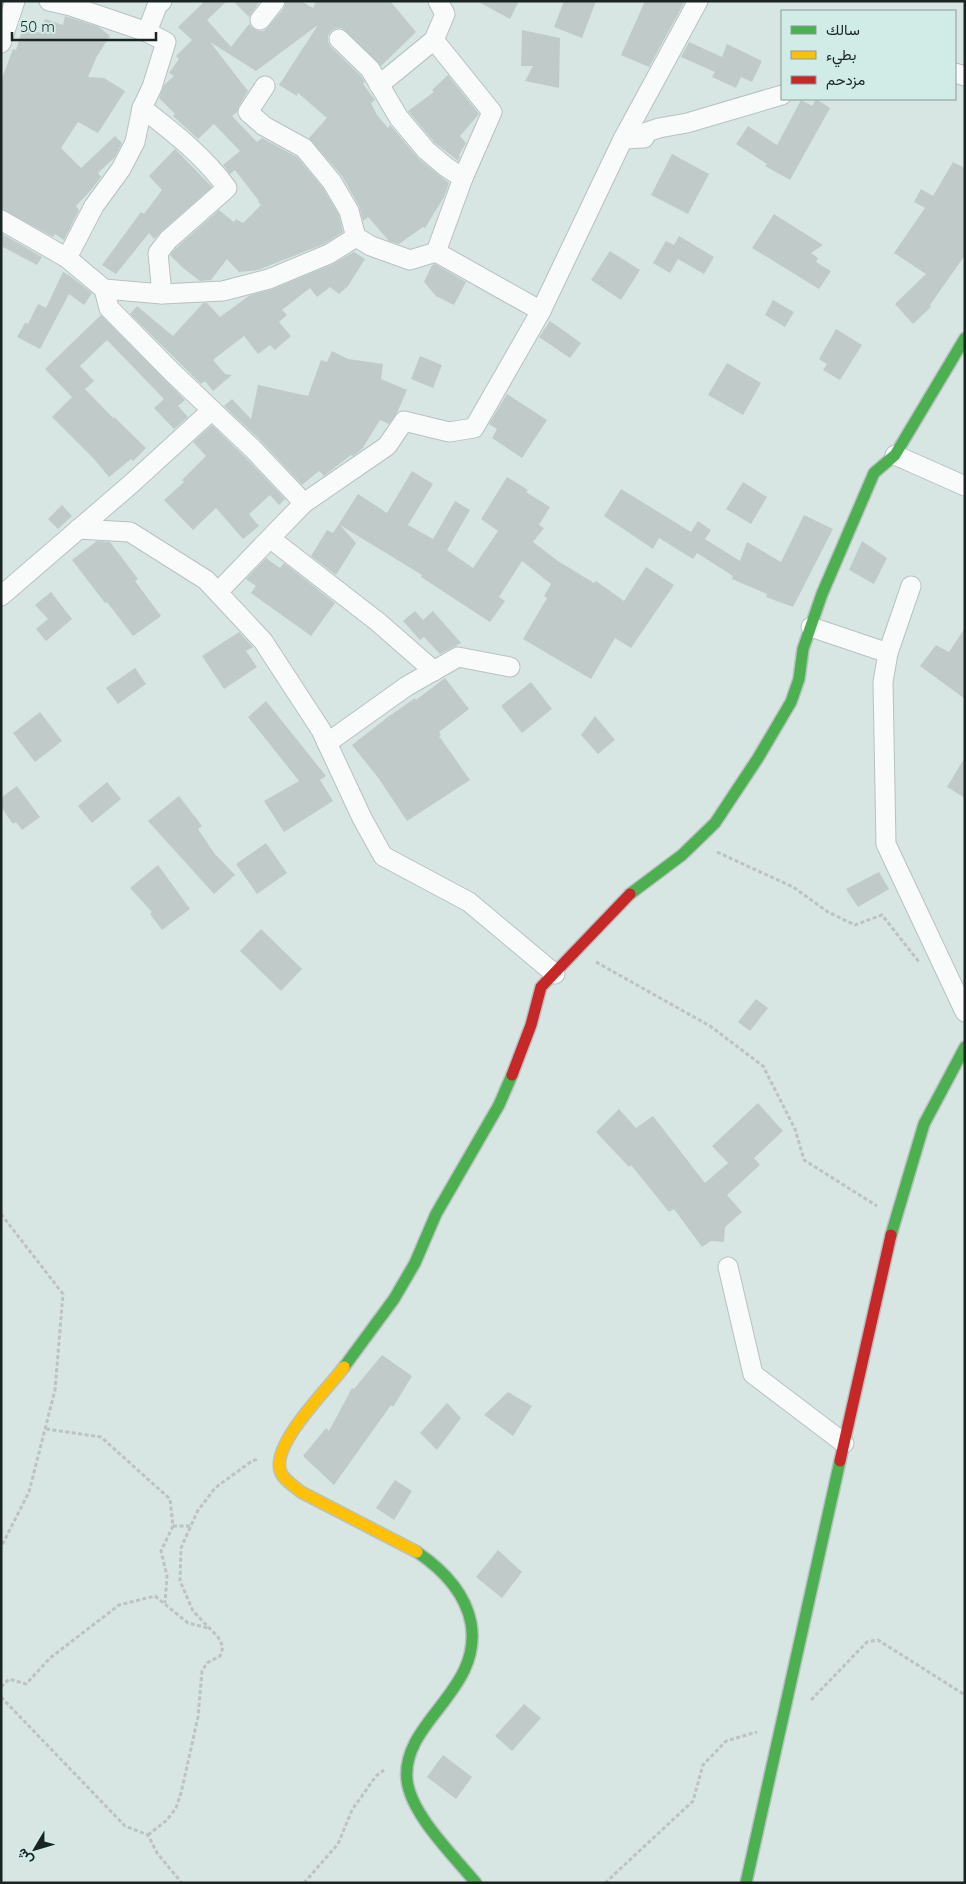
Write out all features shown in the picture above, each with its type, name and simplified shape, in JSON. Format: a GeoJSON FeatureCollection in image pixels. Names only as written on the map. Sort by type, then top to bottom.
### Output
{"type":"FeatureCollection","features":[{"type":"Feature","properties":{"kind":"street"},"geometry":{"type":"LineString","coordinates":[[3,30],[15,1]]}},
{"type":"Feature","properties":{"kind":"street"},"geometry":{"type":"LineString","coordinates":[[49,1],[70,6],[147,32],[166,42],[152,87],[142,108],[135,142],[121,170],[94,206],[67,258]]}},
{"type":"Feature","properties":{"kind":"street"},"geometry":{"type":"LineString","coordinates":[[147,32],[157,6],[162,1]]}},
{"type":"Feature","properties":{"kind":"street"},"geometry":{"type":"LineString","coordinates":[[260,20],[275,1]]}},
{"type":"Feature","properties":{"kind":"street"},"geometry":{"type":"LineString","coordinates":[[379,85],[434,40],[445,14],[438,1]]}},
{"type":"Feature","properties":{"kind":"street"},"geometry":{"type":"LineString","coordinates":[[218,592],[304,503],[387,446],[404,420],[449,432],[474,428],[541,311],[623,139],[698,1]]}},
{"type":"Feature","properties":{"kind":"street"},"geometry":{"type":"LineString","coordinates":[[339,39],[370,69],[398,118],[426,150],[463,178]]}},
{"type":"Feature","properties":{"kind":"street"},"geometry":{"type":"LineString","coordinates":[[434,40],[492,112],[463,178],[436,252]]}},
{"type":"Feature","properties":{"kind":"street"},"geometry":{"type":"LineString","coordinates":[[265,86],[248,112],[264,126],[304,148],[332,182],[349,211],[356,237],[371,246],[410,260],[436,252],[541,311]]}},
{"type":"Feature","properties":{"kind":"street"},"geometry":{"type":"LineString","coordinates":[[623,139],[644,138],[647,132],[659,128],[687,123],[781,96]]}},
{"type":"Feature","properties":{"kind":"street"},"geometry":{"type":"LineString","coordinates":[[142,108],[182,138],[214,170],[227,188],[168,240],[158,253],[162,294]]}},
{"type":"Feature","properties":{"kind":"street"},"geometry":{"type":"LineString","coordinates":[[1,220],[67,258],[104,289],[162,294],[223,291],[269,278],[329,254],[356,237]]}},
{"type":"Feature","properties":{"kind":"street"},"geometry":{"type":"LineString","coordinates":[[104,289],[109,308],[252,448],[304,503]]}},
{"type":"Feature","properties":{"kind":"street"},"geometry":{"type":"LineString","coordinates":[[476,1883],[422,1818],[412,1799],[407,1779],[409,1759],[419,1736],[457,1684],[469,1662],[473,1636],[468,1609],[454,1586],[437,1566],[412,1549],[301,1492],[280,1471],[280,1457],[289,1435],[336,1378],[394,1299],[415,1263],[436,1214],[499,1105],[517,1065],[531,1026],[541,986],[555,974],[630,894],[682,855],[715,823],[758,758],[791,702],[799,679],[803,649],[822,594],[874,474],[895,455],[965,338]]}},
{"type":"Feature","properties":{"kind":"street"},"geometry":{"type":"LineString","coordinates":[[1,596],[212,410]]}},
{"type":"Feature","properties":{"kind":"street"},"geometry":{"type":"LineString","coordinates":[[895,455],[965,486]]}},
{"type":"Feature","properties":{"kind":"street"},"geometry":{"type":"LineString","coordinates":[[78,529],[130,532],[206,580],[263,641],[321,730],[362,818],[383,856],[469,902],[555,974]]}},
{"type":"Feature","properties":{"kind":"street"},"geometry":{"type":"LineString","coordinates":[[271,539],[378,622],[434,670]]}},
{"type":"Feature","properties":{"kind":"street"},"geometry":{"type":"LineString","coordinates":[[911,586],[888,653],[883,682],[886,844],[965,1012]]}},
{"type":"Feature","properties":{"kind":"street"},"geometry":{"type":"LineString","coordinates":[[811,627],[888,653]]}},
{"type":"Feature","properties":{"kind":"street"},"geometry":{"type":"LineString","coordinates":[[327,743],[406,686],[458,657],[510,667]]}},
{"type":"Feature","properties":{"kind":"street"},"geometry":{"type":"LineString","coordinates":[[746,1883],[887,1249],[924,1124],[965,1047]]}},
{"type":"Feature","properties":{"kind":"street"},"geometry":{"type":"LineString","coordinates":[[728,1267],[753,1374],[844,1443]]}},
{"type":"Feature","properties":{"kind":"path"},"geometry":{"type":"LineString","coordinates":[[696,842],[792,887],[828,912],[855,925],[882,915],[924,967]]}},
{"type":"Feature","properties":{"kind":"path"},"geometry":{"type":"LineString","coordinates":[[576,950],[710,1026],[763,1066],[795,1129],[804,1160],[896,1218]]}},
{"type":"Feature","properties":{"kind":"path"},"geometry":{"type":"LineString","coordinates":[[1,1214],[63,1294],[55,1390],[29,1492],[1,1547]]}},
{"type":"Feature","properties":{"kind":"path"},"geometry":{"type":"LineString","coordinates":[[45,1428],[101,1437],[170,1499],[173,1526],[161,1551],[167,1576],[165,1603]]}},
{"type":"Feature","properties":{"kind":"path"},"geometry":{"type":"LineString","coordinates":[[148,1835],[167,1820],[176,1808],[198,1717],[202,1671],[207,1663],[220,1656],[223,1647],[218,1637],[193,1611],[180,1581],[180,1548],[198,1512],[215,1488],[252,1460],[282,1451]]}},
{"type":"Feature","properties":{"kind":"path"},"geometry":{"type":"LineString","coordinates":[[173,1526],[191,1526]]}},
{"type":"Feature","properties":{"kind":"path"},"geometry":{"type":"LineString","coordinates":[[1,1687],[9,1679],[26,1684],[50,1658],[118,1605],[155,1596],[188,1623],[209,1628]]}},
{"type":"Feature","properties":{"kind":"path"},"geometry":{"type":"LineString","coordinates":[[809,1702],[867,1642],[878,1640],[965,1695]]}},
{"type":"Feature","properties":{"kind":"path"},"geometry":{"type":"LineString","coordinates":[[1,1697],[126,1826],[148,1835],[157,1853],[182,1883]]}},
{"type":"Feature","properties":{"kind":"path"},"geometry":{"type":"LineString","coordinates":[[605,1883],[693,1801],[703,1765],[726,1741],[778,1727],[781,1724]]}},
{"type":"Feature","properties":{"kind":"path"},"geometry":{"type":"LineString","coordinates":[[304,1883],[338,1844],[352,1810],[376,1776],[389,1766]]}},
{"type":"Feature","properties":{"kind":"building"},"geometry":{"type":"Polygon","coordinates":[[[205,1],[227,1],[207,20],[231,47],[249,24],[258,31],[264,31],[284,8],[286,1],[301,1],[313,8],[316,1],[390,1],[416,32],[381,66],[342,28],[336,28],[331,31],[328,36],[328,42],[361,76],[365,82],[363,84],[375,100],[371,103],[377,115],[388,128],[390,125],[419,159],[449,183],[444,197],[425,228],[423,227],[399,244],[389,241],[368,217],[363,221],[359,206],[342,176],[309,138],[327,118],[298,93],[297,96],[279,85],[318,25],[256,71],[210,42],[248,91],[237,112],[232,116],[257,142],[262,138],[297,157],[323,188],[339,215],[343,232],[324,244],[258,270],[239,272],[227,259],[211,280],[200,281],[170,255],[219,210],[234,222],[236,219],[243,223],[261,205],[235,170],[230,174],[223,165],[240,151],[214,124],[198,139],[173,116],[175,114],[159,98],[164,85],[174,76],[169,73],[179,59],[176,56],[192,40],[178,27],[205,1]]]}},
{"type":"Feature","properties":{"kind":"building"},"geometry":{"type":"Polygon","coordinates":[[[233,1],[260,1],[249,17],[233,1]]]}},
{"type":"Feature","properties":{"kind":"building"},"geometry":{"type":"Polygon","coordinates":[[[477,1],[519,1],[510,19],[477,1]]]}},
{"type":"Feature","properties":{"kind":"building"},"geometry":{"type":"Polygon","coordinates":[[[564,1],[596,1],[582,38],[554,27],[564,1]]]}},
{"type":"Feature","properties":{"kind":"building"},"geometry":{"type":"Polygon","coordinates":[[[645,1],[685,1],[649,67],[621,55],[645,1]]]}},
{"type":"Feature","properties":{"kind":"building"},"geometry":{"type":"Polygon","coordinates":[[[65,16],[99,27],[110,36],[97,56],[88,77],[104,78],[125,91],[98,133],[78,122],[61,148],[81,168],[115,136],[122,143],[115,157],[98,173],[101,177],[76,206],[79,210],[64,240],[55,234],[53,237],[1,209],[1,81],[13,49],[16,50],[23,28],[41,33],[45,19],[63,25],[65,16]]]}},
{"type":"Feature","properties":{"kind":"building"},"geometry":{"type":"Polygon","coordinates":[[[522,30],[560,38],[559,88],[525,81],[533,66],[521,66],[522,30]]]}},
{"type":"Feature","properties":{"kind":"building"},"geometry":{"type":"Polygon","coordinates":[[[689,42],[722,57],[727,44],[762,61],[752,82],[741,77],[736,88],[712,77],[715,72],[681,57],[689,42]]]}},
{"type":"Feature","properties":{"kind":"building"},"geometry":{"type":"Polygon","coordinates":[[[448,75],[479,114],[460,136],[466,143],[459,155],[458,161],[434,142],[408,111],[434,92],[432,90],[448,75]]]}},
{"type":"Feature","properties":{"kind":"building"},"geometry":{"type":"Polygon","coordinates":[[[801,100],[812,106],[815,100],[818,100],[830,108],[790,180],[765,166],[767,164],[736,144],[748,126],[777,145],[801,100]]]}},
{"type":"Feature","properties":{"kind":"building"},"geometry":{"type":"Polygon","coordinates":[[[175,149],[212,187],[154,239],[149,233],[116,274],[102,265],[141,212],[144,214],[162,190],[149,176],[175,149]]]}},
{"type":"Feature","properties":{"kind":"building"},"geometry":{"type":"Polygon","coordinates":[[[672,154],[709,174],[688,214],[651,195],[672,154]]]}},
{"type":"Feature","properties":{"kind":"building"},"geometry":{"type":"Polygon","coordinates":[[[953,162],[965,168],[965,255],[930,305],[931,307],[913,324],[895,304],[926,274],[894,253],[925,208],[914,202],[921,189],[933,196],[953,162]]]}},
{"type":"Feature","properties":{"kind":"building"},"geometry":{"type":"Polygon","coordinates":[[[774,214],[823,245],[811,253],[818,258],[816,262],[831,271],[819,289],[752,248],[774,214]]]}},
{"type":"Feature","properties":{"kind":"building"},"geometry":{"type":"Polygon","coordinates":[[[1,233],[42,257],[37,265],[1,246],[1,233]]]}},
{"type":"Feature","properties":{"kind":"building"},"geometry":{"type":"Polygon","coordinates":[[[679,236],[714,257],[704,274],[678,259],[670,273],[653,263],[666,241],[674,245],[679,236]]]}},
{"type":"Feature","properties":{"kind":"building"},"geometry":{"type":"Polygon","coordinates":[[[610,251],[640,270],[621,300],[591,280],[610,251]]]}},
{"type":"Feature","properties":{"kind":"building"},"geometry":{"type":"Polygon","coordinates":[[[354,252],[365,259],[348,286],[339,294],[330,287],[317,297],[310,288],[282,310],[287,315],[279,322],[291,336],[275,350],[270,345],[258,354],[244,336],[213,360],[225,374],[232,375],[213,391],[205,381],[201,384],[130,314],[137,306],[173,336],[203,303],[207,303],[220,317],[250,295],[273,289],[333,264],[354,252]]]}},
{"type":"Feature","properties":{"kind":"building"},"geometry":{"type":"Polygon","coordinates":[[[435,264],[466,282],[454,305],[436,296],[424,282],[432,265],[435,264]]]}},
{"type":"Feature","properties":{"kind":"building"},"geometry":{"type":"Polygon","coordinates":[[[63,272],[92,293],[84,305],[69,294],[40,349],[17,337],[25,323],[28,324],[38,304],[46,308],[63,272]]]}},
{"type":"Feature","properties":{"kind":"building"},"geometry":{"type":"Polygon","coordinates":[[[773,300],[794,312],[785,327],[765,315],[773,300]]]}},
{"type":"Feature","properties":{"kind":"building"},"geometry":{"type":"Polygon","coordinates":[[[101,315],[185,400],[178,406],[188,417],[174,429],[154,408],[164,399],[107,340],[80,366],[94,381],[85,389],[146,448],[133,461],[131,459],[109,477],[94,459],[52,417],[72,397],[45,369],[101,315]]]}},
{"type":"Feature","properties":{"kind":"building"},"geometry":{"type":"Polygon","coordinates":[[[550,321],[581,343],[570,358],[539,337],[550,321]]]}},
{"type":"Feature","properties":{"kind":"building"},"geometry":{"type":"Polygon","coordinates":[[[836,329],[862,345],[840,380],[823,370],[827,364],[819,359],[836,329]]]}},
{"type":"Feature","properties":{"kind":"building"},"geometry":{"type":"Polygon","coordinates":[[[332,351],[348,359],[383,364],[381,379],[407,390],[397,413],[389,424],[380,420],[362,449],[324,476],[319,471],[302,485],[260,440],[224,406],[232,399],[251,419],[258,385],[308,396],[321,360],[327,362],[332,351]]]}},
{"type":"Feature","properties":{"kind":"building"},"geometry":{"type":"Polygon","coordinates":[[[420,356],[442,365],[433,388],[411,379],[420,356]]]}},
{"type":"Feature","properties":{"kind":"building"},"geometry":{"type":"Polygon","coordinates":[[[727,363],[761,383],[743,415],[708,395],[727,363]]]}},
{"type":"Feature","properties":{"kind":"building"},"geometry":{"type":"Polygon","coordinates":[[[507,394],[547,420],[522,458],[492,438],[497,429],[489,424],[507,394]]]}},
{"type":"Feature","properties":{"kind":"building"},"geometry":{"type":"Polygon","coordinates":[[[212,425],[285,499],[279,505],[270,495],[249,514],[259,526],[243,539],[216,508],[193,530],[164,500],[184,482],[182,480],[206,456],[193,442],[212,425]]]}},
{"type":"Feature","properties":{"kind":"building"},"geometry":{"type":"Polygon","coordinates":[[[412,471],[433,484],[408,525],[433,539],[455,501],[470,510],[447,550],[473,568],[498,531],[481,519],[507,477],[550,507],[539,525],[544,528],[533,542],[558,561],[594,583],[596,581],[624,601],[646,567],[674,585],[631,648],[615,638],[591,679],[523,639],[547,598],[544,596],[551,584],[522,561],[499,597],[505,601],[490,622],[421,577],[422,575],[340,525],[356,543],[336,575],[311,556],[327,530],[333,533],[358,494],[387,513],[412,471]]]}},
{"type":"Feature","properties":{"kind":"building"},"geometry":{"type":"Polygon","coordinates":[[[743,482],[767,497],[751,524],[726,509],[743,482]]]}},
{"type":"Feature","properties":{"kind":"building"},"geometry":{"type":"Polygon","coordinates":[[[621,489],[691,532],[698,521],[711,530],[705,539],[740,561],[747,542],[781,562],[804,515],[833,529],[793,607],[766,597],[767,594],[732,579],[733,576],[697,553],[693,559],[659,538],[653,549],[604,516],[621,489]]]}},
{"type":"Feature","properties":{"kind":"building"},"geometry":{"type":"Polygon","coordinates":[[[62,505],[72,516],[58,529],[48,519],[62,505]]]}},
{"type":"Feature","properties":{"kind":"building"},"geometry":{"type":"Polygon","coordinates":[[[97,541],[110,542],[138,579],[135,581],[161,616],[133,636],[72,560],[97,541]]]}},
{"type":"Feature","properties":{"kind":"building"},"geometry":{"type":"Polygon","coordinates":[[[862,541],[887,558],[874,584],[849,570],[862,541]]]}},
{"type":"Feature","properties":{"kind":"building"},"geometry":{"type":"Polygon","coordinates":[[[266,558],[280,568],[284,563],[335,603],[311,636],[251,593],[256,586],[246,579],[266,558]]]}},
{"type":"Feature","properties":{"kind":"building"},"geometry":{"type":"Polygon","coordinates":[[[51,592],[72,619],[46,641],[36,629],[48,619],[35,605],[51,592]]]}},
{"type":"Feature","properties":{"kind":"building"},"geometry":{"type":"Polygon","coordinates":[[[415,611],[423,620],[433,611],[461,643],[440,654],[424,637],[420,640],[403,621],[415,611]]]}},
{"type":"Feature","properties":{"kind":"building"},"geometry":{"type":"Polygon","coordinates":[[[965,628],[965,699],[920,666],[936,645],[949,652],[965,628]]]}},
{"type":"Feature","properties":{"kind":"building"},"geometry":{"type":"Polygon","coordinates":[[[239,632],[253,647],[246,651],[257,667],[224,689],[202,656],[239,632]]]}},
{"type":"Feature","properties":{"kind":"building"},"geometry":{"type":"Polygon","coordinates":[[[135,668],[146,684],[118,704],[106,688],[135,668]]]}},
{"type":"Feature","properties":{"kind":"building"},"geometry":{"type":"Polygon","coordinates":[[[445,678],[469,709],[439,732],[441,735],[439,736],[470,780],[407,821],[379,779],[352,745],[388,717],[415,698],[416,700],[445,678]]]}},
{"type":"Feature","properties":{"kind":"building"},"geometry":{"type":"Polygon","coordinates":[[[531,682],[552,709],[522,733],[501,706],[531,682]]]}},
{"type":"Feature","properties":{"kind":"building"},"geometry":{"type":"Polygon","coordinates":[[[266,701],[326,776],[320,780],[333,801],[284,832],[264,801],[299,781],[248,717],[266,701]]]}},
{"type":"Feature","properties":{"kind":"building"},"geometry":{"type":"Polygon","coordinates":[[[40,712],[62,741],[35,762],[13,733],[40,712]]]}},
{"type":"Feature","properties":{"kind":"building"},"geometry":{"type":"Polygon","coordinates":[[[595,716],[615,740],[598,754],[581,735],[595,716]]]}},
{"type":"Feature","properties":{"kind":"building"},"geometry":{"type":"Polygon","coordinates":[[[965,757],[965,798],[947,787],[965,757]]]}},
{"type":"Feature","properties":{"kind":"building"},"geometry":{"type":"Polygon","coordinates":[[[107,782],[121,799],[92,823],[78,806],[107,782]]]}},
{"type":"Feature","properties":{"kind":"building"},"geometry":{"type":"Polygon","coordinates":[[[17,786],[40,817],[22,830],[16,822],[13,824],[1,807],[1,798],[17,786]]]}},
{"type":"Feature","properties":{"kind":"building"},"geometry":{"type":"Polygon","coordinates":[[[179,796],[202,826],[198,829],[214,853],[235,875],[214,894],[148,821],[179,796]]]}},
{"type":"Feature","properties":{"kind":"building"},"geometry":{"type":"Polygon","coordinates":[[[266,843],[287,873],[257,894],[236,864],[266,843]]]}},
{"type":"Feature","properties":{"kind":"building"},"geometry":{"type":"Polygon","coordinates":[[[158,865],[190,909],[162,930],[150,914],[152,912],[130,888],[158,865]]]}},
{"type":"Feature","properties":{"kind":"building"},"geometry":{"type":"Polygon","coordinates":[[[879,872],[889,889],[858,907],[846,889],[879,872]]]}},
{"type":"Feature","properties":{"kind":"building"},"geometry":{"type":"Polygon","coordinates":[[[261,929],[302,969],[281,991],[240,951],[261,929]]]}},
{"type":"Feature","properties":{"kind":"building"},"geometry":{"type":"Polygon","coordinates":[[[756,999],[768,1008],[750,1031],[738,1022],[756,999]]]}},
{"type":"Feature","properties":{"kind":"building"},"geometry":{"type":"Polygon","coordinates":[[[758,1103],[783,1131],[754,1158],[760,1165],[727,1195],[742,1212],[725,1227],[724,1242],[711,1241],[702,1247],[674,1209],[669,1212],[631,1165],[629,1167],[596,1132],[619,1109],[636,1128],[653,1116],[705,1183],[728,1163],[712,1146],[758,1103]]]}},
{"type":"Feature","properties":{"kind":"building"},"geometry":{"type":"Polygon","coordinates":[[[382,1355],[412,1376],[393,1407],[391,1405],[334,1485],[303,1456],[326,1428],[329,1431],[352,1388],[354,1389],[382,1355]]]}},
{"type":"Feature","properties":{"kind":"building"},"geometry":{"type":"Polygon","coordinates":[[[508,1392],[532,1406],[513,1436],[484,1415],[508,1392]]]}},
{"type":"Feature","properties":{"kind":"building"},"geometry":{"type":"Polygon","coordinates":[[[447,1403],[461,1418],[437,1450],[420,1433],[447,1403]]]}},
{"type":"Feature","properties":{"kind":"building"},"geometry":{"type":"Polygon","coordinates":[[[395,1480],[412,1491],[394,1520],[376,1508],[395,1480]]]}},
{"type":"Feature","properties":{"kind":"building"},"geometry":{"type":"Polygon","coordinates":[[[498,1550],[522,1572],[502,1598],[476,1577],[498,1550]]]}},
{"type":"Feature","properties":{"kind":"building"},"geometry":{"type":"Polygon","coordinates":[[[524,1704],[541,1718],[512,1751],[495,1736],[524,1704]]]}},
{"type":"Feature","properties":{"kind":"building"},"geometry":{"type":"Polygon","coordinates":[[[443,1755],[472,1777],[456,1799],[427,1777],[443,1755]]]}},
{"type":"Feature","properties":{"kind":"traffic: fast"},"geometry":{"type":"LineString","coordinates":[[630,894],[682,855],[715,823],[758,758],[791,702],[799,679],[803,649],[822,594],[874,473],[895,455],[965,338]]}},
{"type":"Feature","properties":{"kind":"traffic: fast"},"geometry":{"type":"LineString","coordinates":[[891,1235],[924,1124],[965,1047]]}},
{"type":"Feature","properties":{"kind":"traffic: fast"},"geometry":{"type":"LineString","coordinates":[[344,1367],[394,1299],[415,1263],[436,1214],[499,1105],[512,1075]]}},
{"type":"Feature","properties":{"kind":"traffic: fast"},"geometry":{"type":"LineString","coordinates":[[746,1883],[840,1461]]}},
{"type":"Feature","properties":{"kind":"traffic: fast"},"geometry":{"type":"LineString","coordinates":[[417,1552],[451,1582],[464,1601],[471,1623],[471,1647],[465,1668],[454,1687],[416,1741],[409,1759],[407,1780],[416,1807],[425,1821],[476,1883]]}},
{"type":"Feature","properties":{"kind":"traffic: slow"},"geometry":{"type":"LineString","coordinates":[[344,1367],[314,1402],[293,1431],[280,1458],[281,1473],[301,1492],[417,1552]]}},
{"type":"Feature","properties":{"kind":"traffic: jam"},"geometry":{"type":"LineString","coordinates":[[512,1075],[531,1025],[541,987],[630,894]]}},
{"type":"Feature","properties":{"kind":"traffic: jam"},"geometry":{"type":"LineString","coordinates":[[840,1461],[891,1235]]}}]}
